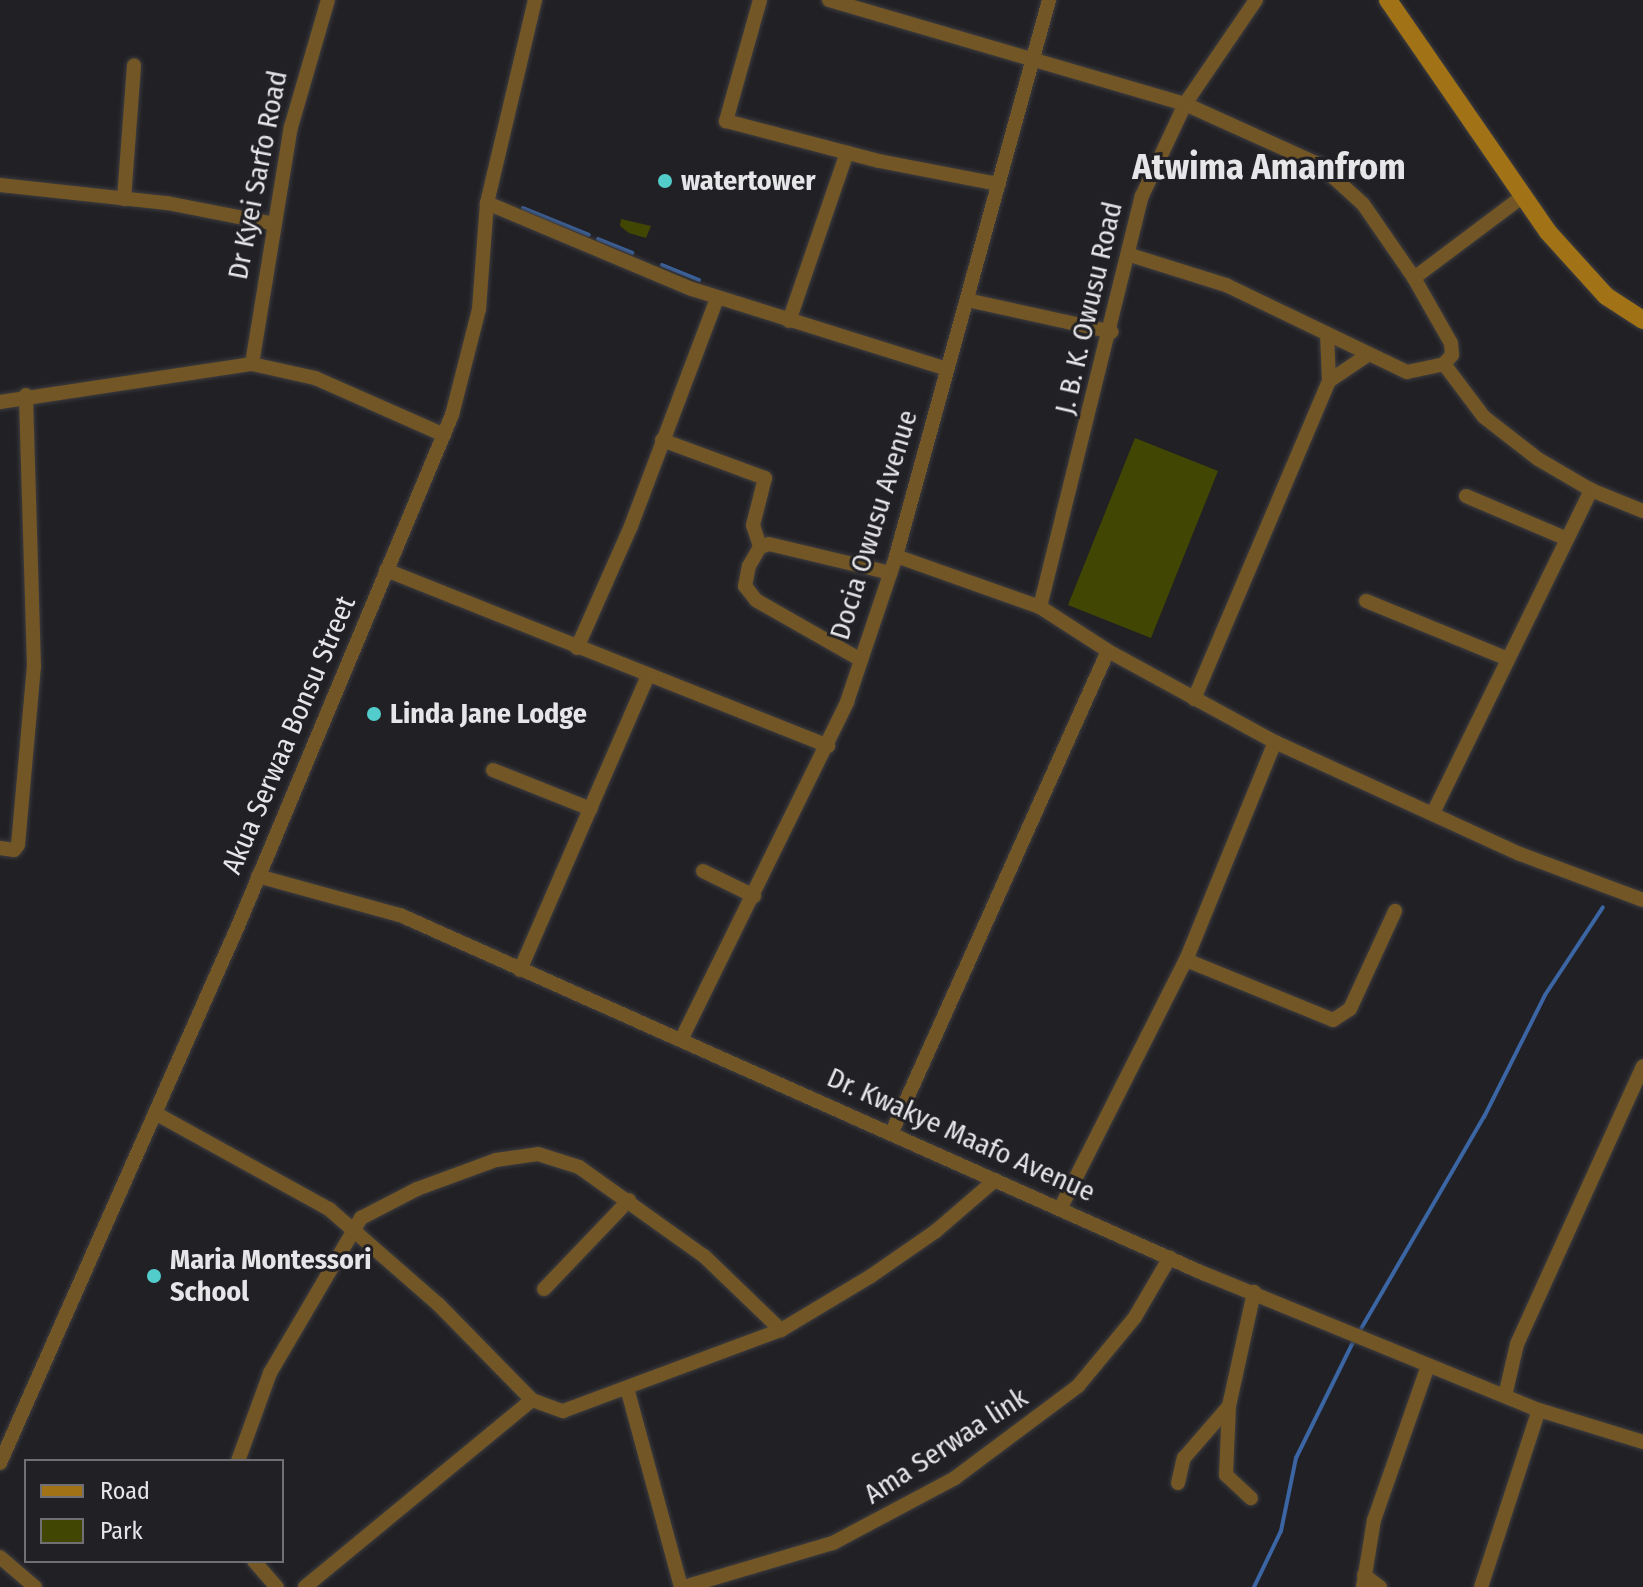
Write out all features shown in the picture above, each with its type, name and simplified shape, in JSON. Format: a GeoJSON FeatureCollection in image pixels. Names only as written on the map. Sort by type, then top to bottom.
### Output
{"type":"FeatureCollection","features":[{"type":"Feature","properties":{"kind":"street","name":"Dr Kyei Sarfo Road"},"geometry":{"type":"LineString","coordinates":[[252,364],[274,224],[305,68],[328,0]]}},
{"type":"Feature","properties":{"kind":"street","name":"Akua Serwaa Bonsu Street"},"geometry":{"type":"LineString","coordinates":[[0,1463],[258,876],[444,435],[465,377],[479,309],[487,203],[535,0]]}},
{"type":"Feature","properties":{"kind":"street"},"geometry":{"type":"LineString","coordinates":[[760,0],[725,119],[847,153],[999,184]]}},
{"type":"Feature","properties":{"kind":"street"},"geometry":{"type":"LineString","coordinates":[[829,0],[1034,56],[1185,104],[1288,147],[1334,174],[1363,204],[1414,278],[1451,343],[1452,355],[1444,364],[1412,373],[1226,285],[1130,255]]}},
{"type":"Feature","properties":{"kind":"street","name":"Docia Owusu Avenue"},"geometry":{"type":"LineString","coordinates":[[681,1040],[828,746],[861,660],[896,556],[1049,0]]}},
{"type":"Feature","properties":{"kind":"street","name":"J. B. K. Owusu Road"},"geometry":{"type":"LineString","coordinates":[[1040,607],[1150,175],[1185,104],[1256,0]]}},
{"type":"Feature","properties":{"kind":"street"},"geometry":{"type":"LineString","coordinates":[[1388,0],[1522,197],[1606,296],[1643,320]]}},
{"type":"Feature","properties":{"kind":"street"},"geometry":{"type":"LineString","coordinates":[[124,199],[134,65]]}},
{"type":"Feature","properties":{"kind":"street"},"geometry":{"type":"LineString","coordinates":[[789,321],[847,153]]}},
{"type":"Feature","properties":{"kind":"street"},"geometry":{"type":"LineString","coordinates":[[0,185],[124,199],[274,224]]}},
{"type":"Feature","properties":{"kind":"street"},"geometry":{"type":"LineString","coordinates":[[1414,278],[1522,197]]}},
{"type":"Feature","properties":{"kind":"street"},"geometry":{"type":"LineString","coordinates":[[487,203],[717,298],[947,369]]}},
{"type":"Feature","properties":{"kind":"street"},"geometry":{"type":"LineString","coordinates":[[577,648],[631,526],[717,298]]}},
{"type":"Feature","properties":{"kind":"street"},"geometry":{"type":"LineString","coordinates":[[967,300],[1112,332]]}},
{"type":"Feature","properties":{"kind":"street"},"geometry":{"type":"LineString","coordinates":[[1194,699],[1329,381],[1327,334]]}},
{"type":"Feature","properties":{"kind":"street"},"geometry":{"type":"LineString","coordinates":[[1329,381],[1369,354]]}},
{"type":"Feature","properties":{"kind":"street"},"geometry":{"type":"LineString","coordinates":[[0,402],[26,395],[252,364],[302,373],[444,435]]}},
{"type":"Feature","properties":{"kind":"street"},"geometry":{"type":"LineString","coordinates":[[1444,364],[1484,417],[1515,443],[1591,490],[1643,511]]}},
{"type":"Feature","properties":{"kind":"street"},"geometry":{"type":"LineString","coordinates":[[7,849],[27,768],[34,667],[26,395]]}},
{"type":"Feature","properties":{"kind":"street"},"geometry":{"type":"LineString","coordinates":[[662,440],[762,475],[765,482],[753,532],[760,547]]}},
{"type":"Feature","properties":{"kind":"street"},"geometry":{"type":"LineString","coordinates":[[1433,813],[1506,658],[1591,490]]}},
{"type":"Feature","properties":{"kind":"street"},"geometry":{"type":"LineString","coordinates":[[1466,496],[1565,538]]}},
{"type":"Feature","properties":{"kind":"street"},"geometry":{"type":"LineString","coordinates":[[760,547],[776,545],[891,573]]}},
{"type":"Feature","properties":{"kind":"street"},"geometry":{"type":"LineString","coordinates":[[760,547],[745,578],[749,593],[861,660]]}},
{"type":"Feature","properties":{"kind":"street"},"geometry":{"type":"LineString","coordinates":[[896,556],[1040,607],[1108,651],[1275,742],[1520,854],[1643,900]]}},
{"type":"Feature","properties":{"kind":"street"},"geometry":{"type":"LineString","coordinates":[[386,570],[828,746]]}},
{"type":"Feature","properties":{"kind":"street"},"geometry":{"type":"LineString","coordinates":[[1366,601],[1506,658]]}},
{"type":"Feature","properties":{"kind":"street"},"geometry":{"type":"LineString","coordinates":[[892,1132],[1108,651]]}},
{"type":"Feature","properties":{"kind":"street"},"geometry":{"type":"LineString","coordinates":[[520,970],[648,676]]}},
{"type":"Feature","properties":{"kind":"street"},"geometry":{"type":"LineString","coordinates":[[1060,1209],[1186,960],[1275,742]]}},
{"type":"Feature","properties":{"kind":"street"},"geometry":{"type":"LineString","coordinates":[[493,770],[591,809]]}},
{"type":"Feature","properties":{"kind":"street"},"geometry":{"type":"LineString","coordinates":[[703,871],[754,896]]}},
{"type":"Feature","properties":{"kind":"street","name":"Dr. Kwakye Maafo Avenue"},"geometry":{"type":"LineString","coordinates":[[258,876],[381,907],[1170,1257],[1539,1410],[1643,1442]]}},
{"type":"Feature","properties":{"kind":"street"},"geometry":{"type":"LineString","coordinates":[[1186,960],[1333,1020],[1350,1009],[1395,911]]}},
{"type":"Feature","properties":{"kind":"street"},"geometry":{"type":"LineString","coordinates":[[1505,1396],[1517,1344],[1643,1066]]}},
{"type":"Feature","properties":{"kind":"street"},"geometry":{"type":"LineString","coordinates":[[155,1113],[312,1198],[354,1227],[532,1400],[563,1411],[781,1330],[884,1267],[995,1180]]}},
{"type":"Feature","properties":{"kind":"street"},"geometry":{"type":"LineString","coordinates":[[239,1459],[270,1373],[354,1227],[378,1206],[417,1189],[521,1155],[559,1158],[629,1200],[704,1256],[781,1330]]}},
{"type":"Feature","properties":{"kind":"street"},"geometry":{"type":"LineString","coordinates":[[544,1289],[629,1200]]}},
{"type":"Feature","properties":{"kind":"street","name":"Ama Serwaa link"},"geometry":{"type":"LineString","coordinates":[[683,1587],[833,1543],[955,1478],[1078,1386],[1135,1317],[1170,1257]]}},
{"type":"Feature","properties":{"kind":"street"},"geometry":{"type":"LineString","coordinates":[[1251,1498],[1226,1475],[1229,1406],[1254,1292]]}},
{"type":"Feature","properties":{"kind":"street"},"geometry":{"type":"LineString","coordinates":[[1380,1587],[1364,1581],[1378,1507],[1428,1366]]}},
{"type":"Feature","properties":{"kind":"street"},"geometry":{"type":"LineString","coordinates":[[627,1388],[683,1587]]}},
{"type":"Feature","properties":{"kind":"street"},"geometry":{"type":"LineString","coordinates":[[305,1587],[532,1400]]}},
{"type":"Feature","properties":{"kind":"street"},"geometry":{"type":"LineString","coordinates":[[1178,1483],[1184,1458],[1229,1406]]}},
{"type":"Feature","properties":{"kind":"street"},"geometry":{"type":"LineString","coordinates":[[1481,1587],[1539,1410]]}},
{"type":"Feature","properties":{"kind":"street"},"geometry":{"type":"LineString","coordinates":[[0,1557],[35,1587]]}},
{"type":"Feature","properties":{"kind":"street"},"geometry":{"type":"LineString","coordinates":[[256,1563],[277,1587]]}},
{"type":"Feature","properties":{"kind":"green space"},"geometry":{"type":"Polygon","coordinates":[[[621,219],[651,226],[646,238],[629,233],[620,226],[621,219]]]}},
{"type":"Feature","properties":{"kind":"green space"},"geometry":{"type":"Polygon","coordinates":[[[1135,438],[1218,471],[1151,638],[1068,605],[1135,438]]]}},
{"type":"Feature","properties":{"kind":"waterway"},"geometry":{"type":"LineString","coordinates":[[523,208],[589,235]]}},
{"type":"Feature","properties":{"kind":"waterway"},"geometry":{"type":"LineString","coordinates":[[598,239],[632,253]]}},
{"type":"Feature","properties":{"kind":"waterway"},"geometry":{"type":"LineString","coordinates":[[662,265],[699,280]]}},
{"type":"Feature","properties":{"kind":"waterway"},"geometry":{"type":"LineString","coordinates":[[1254,1587],[1281,1531],[1296,1458],[1351,1346],[1484,1117],[1545,995],[1603,907]]}},
{"type":"Feature","properties":{"kind":"place","name":"watertower"},"geometry":{"type":"Point","coordinates":[665,181]}},
{"type":"Feature","properties":{"kind":"place","name":"Linda Jane Lodge"},"geometry":{"type":"Point","coordinates":[374,714]}},
{"type":"Feature","properties":{"kind":"place","name":"Maria Montessori School"},"geometry":{"type":"Point","coordinates":[154,1276]}},
{"type":"Feature","properties":{"kind":"district","name":"Atwima Amanfrom"},"geometry":{"type":"Point","coordinates":[1269,168]}}]}
